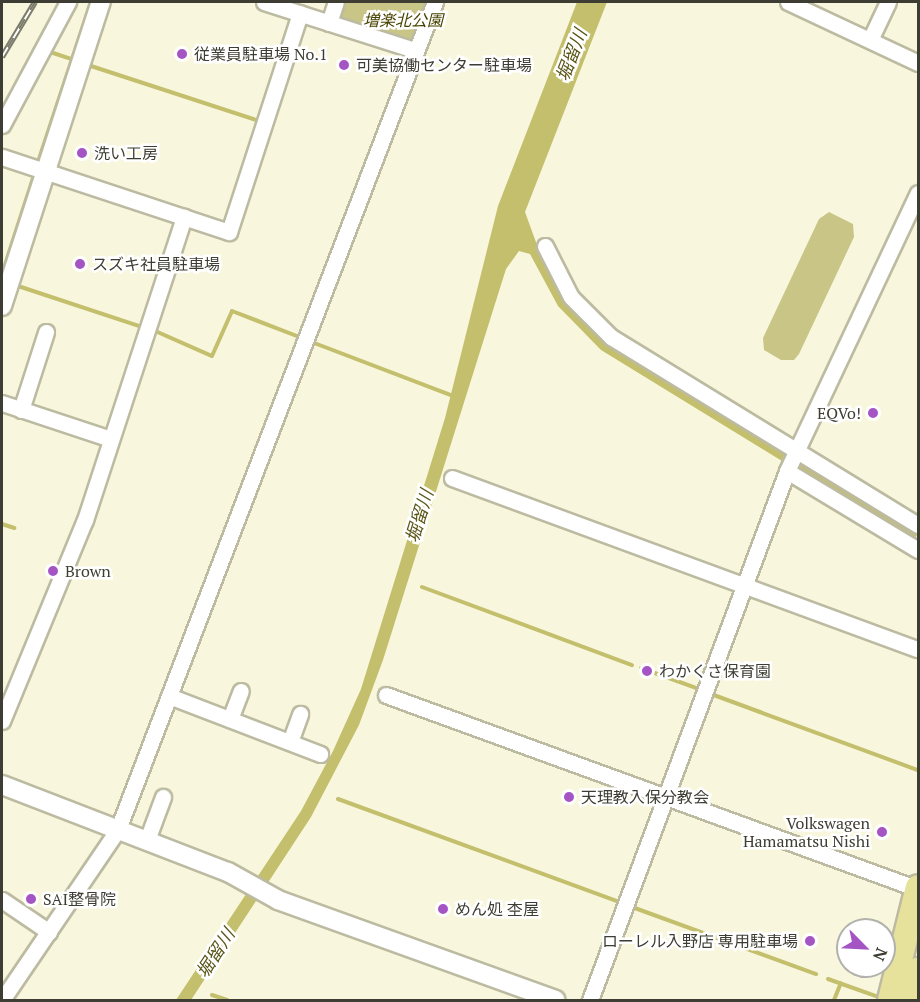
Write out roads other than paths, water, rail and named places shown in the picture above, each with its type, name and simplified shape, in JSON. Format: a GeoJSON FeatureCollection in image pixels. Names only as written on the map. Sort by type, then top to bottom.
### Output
{"type":"FeatureCollection","features":[{"type":"Feature","properties":{"kind":"main road"},"geometry":{"type":"LineString","coordinates":[[890,1000],[918,888]]}},
{"type":"Feature","properties":{"kind":"main road"},"geometry":{"type":"LineString","coordinates":[[911,1000],[918,970]]}},
{"type":"Feature","properties":{"kind":"street"},"geometry":{"type":"LineString","coordinates":[[2,125],[68,2]]}},
{"type":"Feature","properties":{"kind":"street"},"geometry":{"type":"LineString","coordinates":[[2,306],[101,2]]}},
{"type":"Feature","properties":{"kind":"street"},"geometry":{"type":"LineString","coordinates":[[264,2],[408,48]]}},
{"type":"Feature","properties":{"kind":"street"},"geometry":{"type":"LineString","coordinates":[[329,23],[336,2]]}},
{"type":"Feature","properties":{"kind":"street"},"geometry":{"type":"LineString","coordinates":[[2,1000],[118,829],[435,2]]}},
{"type":"Feature","properties":{"kind":"street"},"geometry":{"type":"LineString","coordinates":[[788,2],[918,63]]}},
{"type":"Feature","properties":{"kind":"street"},"geometry":{"type":"LineString","coordinates":[[870,40],[888,2]]}},
{"type":"Feature","properties":{"kind":"street"},"geometry":{"type":"LineString","coordinates":[[2,157],[229,231],[300,13]]}},
{"type":"Feature","properties":{"kind":"street"},"geometry":{"type":"LineString","coordinates":[[590,1000],[742,585],[787,471],[918,193]]}},
{"type":"Feature","properties":{"kind":"street"},"geometry":{"type":"LineString","coordinates":[[2,722],[81,531],[184,217]]}},
{"type":"Feature","properties":{"kind":"street"},"geometry":{"type":"LineString","coordinates":[[545,246],[571,297],[611,337],[918,525]]}},
{"type":"Feature","properties":{"kind":"street"},"geometry":{"type":"LineString","coordinates":[[21,410],[46,332]]}},
{"type":"Feature","properties":{"kind":"street"},"geometry":{"type":"LineString","coordinates":[[2,403],[111,439]]}},
{"type":"Feature","properties":{"kind":"street"},"geometry":{"type":"LineString","coordinates":[[787,471],[918,549]]}},
{"type":"Feature","properties":{"kind":"street"},"geometry":{"type":"LineString","coordinates":[[452,478],[918,649]]}},
{"type":"Feature","properties":{"kind":"street"},"geometry":{"type":"LineString","coordinates":[[230,719],[241,691]]}},
{"type":"Feature","properties":{"kind":"street"},"geometry":{"type":"LineString","coordinates":[[386,695],[918,888]]}},
{"type":"Feature","properties":{"kind":"street"},"geometry":{"type":"LineString","coordinates":[[169,696],[320,754]]}},
{"type":"Feature","properties":{"kind":"street"},"geometry":{"type":"LineString","coordinates":[[290,742],[300,714]]}},
{"type":"Feature","properties":{"kind":"street"},"geometry":{"type":"LineString","coordinates":[[2,784],[247,881],[269,895],[556,1000]]}},
{"type":"Feature","properties":{"kind":"street"},"geometry":{"type":"LineString","coordinates":[[147,840],[163,797]]}},
{"type":"Feature","properties":{"kind":"street"},"geometry":{"type":"LineString","coordinates":[[2,900],[49,932]]}},
{"type":"Feature","properties":{"kind":"water","name":"堀留川"},"geometry":{"type":"Polygon","coordinates":[[[577,2],[607,2],[525,212],[545,267],[565,301],[606,343],[785,453],[782,461],[601,350],[558,306],[530,254],[519,251],[506,269],[383,660],[359,725],[311,817],[191,1000],[176,1000],[301,811],[333,751],[361,689],[445,418],[498,206],[577,2]]]}},
{"type":"Feature","properties":{"kind":"water"},"geometry":{"type":"Polygon","coordinates":[[[801,462],[918,532],[914,539],[797,469],[801,462]]]}},
{"type":"Feature","properties":{"kind":"waterway"},"geometry":{"type":"LineString","coordinates":[[38,162],[91,2]]}},
{"type":"Feature","properties":{"kind":"waterway"},"geometry":{"type":"LineString","coordinates":[[47,51],[72,59]]}},
{"type":"Feature","properties":{"kind":"waterway"},"geometry":{"type":"LineString","coordinates":[[91,66],[256,120]]}},
{"type":"Feature","properties":{"kind":"waterway"},"geometry":{"type":"LineString","coordinates":[[2,274],[34,175]]}},
{"type":"Feature","properties":{"kind":"waterway"},"geometry":{"type":"LineString","coordinates":[[18,286],[142,327]]}},
{"type":"Feature","properties":{"kind":"waterway"},"geometry":{"type":"LineString","coordinates":[[153,330],[212,356],[232,311],[302,338]]}},
{"type":"Feature","properties":{"kind":"waterway"},"geometry":{"type":"LineString","coordinates":[[309,341],[453,396]]}},
{"type":"Feature","properties":{"kind":"waterway"},"geometry":{"type":"LineString","coordinates":[[2,524],[14,528]]}},
{"type":"Feature","properties":{"kind":"waterway"},"geometry":{"type":"LineString","coordinates":[[422,587],[632,665]]}},
{"type":"Feature","properties":{"kind":"waterway"},"geometry":{"type":"LineString","coordinates":[[641,668],[699,689]]}},
{"type":"Feature","properties":{"kind":"waterway"},"geometry":{"type":"LineString","coordinates":[[711,694],[918,770]]}},
{"type":"Feature","properties":{"kind":"waterway"},"geometry":{"type":"LineString","coordinates":[[338,799],[620,902]]}},
{"type":"Feature","properties":{"kind":"waterway"},"geometry":{"type":"LineString","coordinates":[[632,907],[816,974]]}},
{"type":"Feature","properties":{"kind":"waterway"},"geometry":{"type":"LineString","coordinates":[[828,979],[876,996]]}},
{"type":"Feature","properties":{"kind":"waterway"},"geometry":{"type":"LineString","coordinates":[[834,1000],[841,983]]}},
{"type":"Feature","properties":{"kind":"waterway"},"geometry":{"type":"LineString","coordinates":[[212,995],[227,1000]]}},
{"type":"Feature","properties":{"kind":"railway"},"geometry":{"type":"LineString","coordinates":[[2,57],[35,2]]}},
{"type":"Feature","properties":{"kind":"place","name":"従業員駐車場 No.1"},"geometry":{"type":"Point","coordinates":[182,54]}},
{"type":"Feature","properties":{"kind":"place","name":"可美協働センター駐車場"},"geometry":{"type":"Point","coordinates":[344,65]}},
{"type":"Feature","properties":{"kind":"place","name":"洗い工房"},"geometry":{"type":"Point","coordinates":[82,153]}},
{"type":"Feature","properties":{"kind":"place","name":"スズキ社員駐車場"},"geometry":{"type":"Point","coordinates":[80,264]}},
{"type":"Feature","properties":{"kind":"place","name":"EQVo!"},"geometry":{"type":"Point","coordinates":[873,413]}},
{"type":"Feature","properties":{"kind":"place","name":"Brown"},"geometry":{"type":"Point","coordinates":[53,571]}},
{"type":"Feature","properties":{"kind":"place","name":"わかくさ保育園"},"geometry":{"type":"Point","coordinates":[647,671]}},
{"type":"Feature","properties":{"kind":"place","name":"天理教入保分教会"},"geometry":{"type":"Point","coordinates":[569,797]}},
{"type":"Feature","properties":{"kind":"place","name":"Volkswagen Hamamatsu Nishi"},"geometry":{"type":"Point","coordinates":[882,832]}},
{"type":"Feature","properties":{"kind":"place","name":"SAI整骨院"},"geometry":{"type":"Point","coordinates":[31,899]}},
{"type":"Feature","properties":{"kind":"place","name":"めん処 杢屋"},"geometry":{"type":"Point","coordinates":[443,909]}},
{"type":"Feature","properties":{"kind":"place","name":"ローレル入野店 専用駐車場"},"geometry":{"type":"Point","coordinates":[810,941]}},
{"type":"Feature","properties":{"kind":"park label","name":"増楽北公園"},"geometry":{"type":"Point","coordinates":[403,20]}}]}
